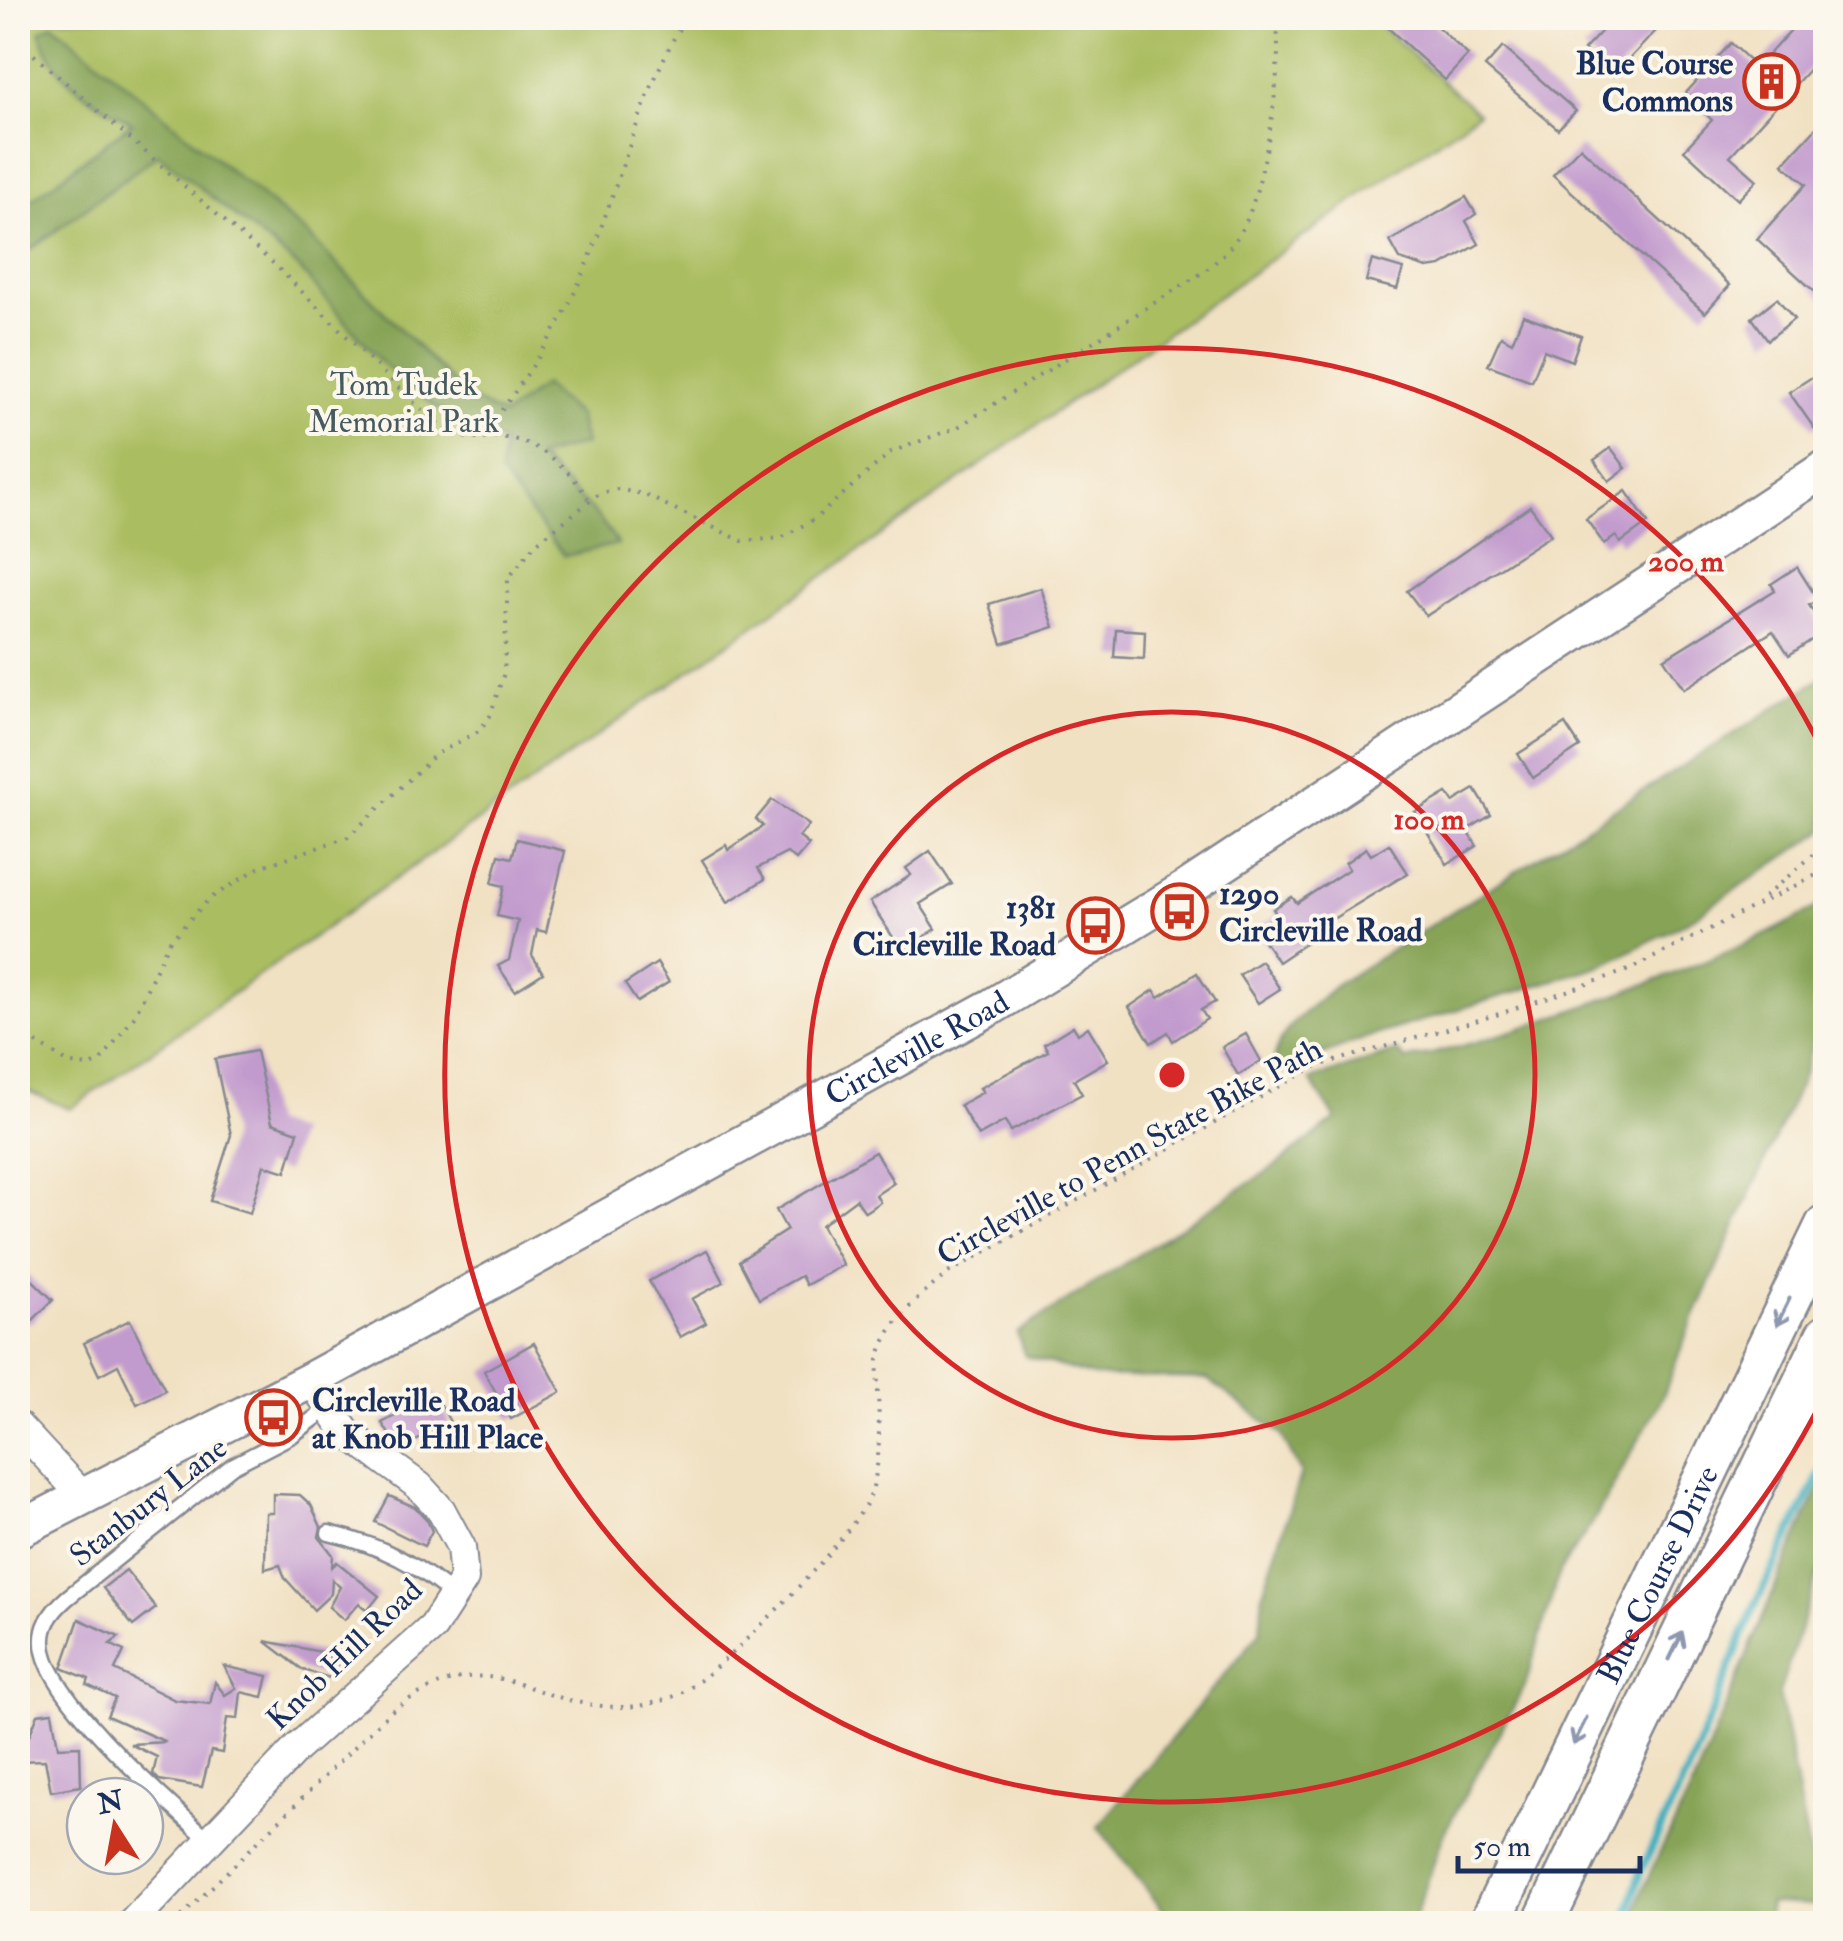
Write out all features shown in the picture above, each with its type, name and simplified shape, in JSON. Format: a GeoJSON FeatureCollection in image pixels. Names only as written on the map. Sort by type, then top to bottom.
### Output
{"type":"FeatureCollection","features":[{"type":"Feature","properties":{"kind":"main road","name":"Blue Course Drive"},"geometry":{"type":"LineString","coordinates":[[1489,1924],[1826,1225]]}},
{"type":"Feature","properties":{"kind":"main road","name":"Blue Course Drive"},"geometry":{"type":"LineString","coordinates":[[1543,1924],[1822,1352]]}},
{"type":"Feature","properties":{"kind":"street","name":"Circleville Road"},"geometry":{"type":"LineString","coordinates":[[18,1530],[82,1494],[319,1394],[994,1006],[1187,888],[1826,468]]}},
{"type":"Feature","properties":{"kind":"street","name":"Knob Hill Road"},"geometry":{"type":"LineString","coordinates":[[131,1924],[297,1748],[433,1626],[464,1580],[464,1557],[441,1510],[419,1486],[346,1432],[319,1394]]}},
{"type":"Feature","properties":{"kind":"street"},"geometry":{"type":"LineString","coordinates":[[18,1426],[82,1494]]}},
{"type":"Feature","properties":{"kind":"lane","name":"Stanbury Lane"},"geometry":{"type":"LineString","coordinates":[[210,1840],[142,1779],[74,1701],[48,1664],[43,1637],[46,1622],[67,1598],[232,1466],[292,1435],[319,1394]]}},
{"type":"Feature","properties":{"kind":"lane"},"geometry":{"type":"LineString","coordinates":[[329,1533],[372,1546],[423,1571],[454,1598]]}},
{"type":"Feature","properties":{"kind":"path"},"geometry":{"type":"LineString","coordinates":[[480,439],[550,337],[584,273],[643,104],[684,18]]}},
{"type":"Feature","properties":{"kind":"path"},"geometry":{"type":"LineString","coordinates":[[18,1032],[72,1064],[91,1066],[100,1062],[128,1028],[171,939],[209,899],[260,868],[348,838],[434,755],[479,731],[490,716],[504,673],[504,593],[508,579],[535,544],[589,501],[608,490],[624,489],[742,540],[781,538],[816,518],[898,448],[958,427],[1195,278],[1229,248],[1252,205],[1278,71],[1276,18]]}},
{"type":"Feature","properties":{"kind":"path"},"geometry":{"type":"LineString","coordinates":[[18,41],[274,264],[427,414],[460,436],[512,436],[562,464],[589,501]]}},
{"type":"Feature","properties":{"kind":"path"},"geometry":{"type":"LineString","coordinates":[[1761,900],[1826,844]]}},
{"type":"Feature","properties":{"kind":"path","name":"Circleville to Penn State Bike Path"},"geometry":{"type":"LineString","coordinates":[[174,1924],[390,1712],[443,1680],[491,1677],[616,1707],[664,1700],[700,1682],[857,1520],[874,1482],[878,1360],[884,1340],[903,1313],[948,1273],[1314,1068],[1590,985],[1670,950],[1826,870]]}},
{"type":"Feature","properties":{"kind":"green space","name":"Tom Tudek Memorial Park"},"geometry":{"type":"Polygon","coordinates":[[[18,18],[1371,18],[1478,113],[70,1109],[18,1087],[18,18]]]}},
{"type":"Feature","properties":{"kind":"green space"},"geometry":{"type":"Polygon","coordinates":[[[53,24],[308,235],[468,398],[504,416],[543,385],[578,415],[585,444],[537,457],[600,519],[618,544],[564,556],[500,474],[503,443],[436,408],[384,365],[297,266],[158,154],[18,259],[18,210],[132,123],[65,77],[40,31],[53,24]]]}},
{"type":"Feature","properties":{"kind":"green space"},"geometry":{"type":"Polygon","coordinates":[[[1825,676],[1825,830],[1685,923],[1603,965],[1368,1037],[1274,1074],[1274,1059],[1284,1034],[1336,985],[1825,676]]]}},
{"type":"Feature","properties":{"kind":"green space"},"geometry":{"type":"Polygon","coordinates":[[[1825,902],[1825,1003],[1801,1081],[1683,1343],[1664,1394],[1593,1522],[1560,1570],[1525,1686],[1444,1833],[1413,1923],[1173,1923],[1098,1827],[1260,1632],[1263,1593],[1301,1473],[1281,1434],[1207,1379],[1093,1376],[1025,1356],[1017,1333],[1274,1167],[1336,1119],[1310,1080],[1397,1051],[1405,1060],[1552,1018],[1710,959],[1780,928],[1825,902]]]}},
{"type":"Feature","properties":{"kind":"green space"},"geometry":{"type":"Polygon","coordinates":[[[1825,1477],[1825,1552],[1779,1693],[1819,1905],[1769,1903],[1768,1923],[1632,1923],[1645,1885],[1688,1796],[1825,1477]]]}},
{"type":"Feature","properties":{"kind":"building"},"geometry":{"type":"Polygon","coordinates":[[[1377,18],[1428,18],[1468,55],[1445,80],[1377,18]]]}},
{"type":"Feature","properties":{"kind":"building"},"geometry":{"type":"Polygon","coordinates":[[[1614,18],[1668,18],[1613,76],[1584,50],[1614,18]]]}},
{"type":"Feature","properties":{"kind":"building"},"geometry":{"type":"Polygon","coordinates":[[[1802,18],[1826,18],[1826,51],[1730,156],[1757,180],[1738,200],[1684,150],[1712,120],[1685,94],[1731,43],[1757,67],[1802,18]]]}},
{"type":"Feature","properties":{"kind":"building"},"geometry":{"type":"Polygon","coordinates":[[[1503,47],[1576,111],[1558,129],[1485,67],[1503,47]]]}},
{"type":"Feature","properties":{"kind":"building"},"geometry":{"type":"Polygon","coordinates":[[[1826,117],[1826,302],[1757,239],[1806,184],[1783,164],[1826,117]]]}},
{"type":"Feature","properties":{"kind":"building"},"geometry":{"type":"Polygon","coordinates":[[[1580,147],[1730,285],[1705,313],[1553,175],[1580,147]]]}},
{"type":"Feature","properties":{"kind":"building"},"geometry":{"type":"Polygon","coordinates":[[[1466,197],[1476,214],[1466,221],[1479,244],[1441,266],[1427,268],[1400,259],[1390,241],[1466,197]]]}},
{"type":"Feature","properties":{"kind":"building"},"geometry":{"type":"Polygon","coordinates":[[[1372,260],[1403,269],[1397,289],[1366,281],[1372,260]]]}},
{"type":"Feature","properties":{"kind":"building"},"geometry":{"type":"Polygon","coordinates":[[[1777,298],[1794,319],[1768,340],[1752,318],[1777,298]]]}},
{"type":"Feature","properties":{"kind":"building"},"geometry":{"type":"Polygon","coordinates":[[[1523,315],[1581,336],[1572,361],[1544,350],[1532,381],[1488,365],[1501,336],[1512,342],[1523,315]]]}},
{"type":"Feature","properties":{"kind":"building"},"geometry":{"type":"Polygon","coordinates":[[[1826,368],[1826,420],[1814,428],[1789,392],[1826,368]]]}},
{"type":"Feature","properties":{"kind":"building"},"geometry":{"type":"Polygon","coordinates":[[[1611,448],[1626,468],[1609,481],[1594,460],[1611,448]]]}},
{"type":"Feature","properties":{"kind":"building"},"geometry":{"type":"Polygon","coordinates":[[[1626,491],[1648,523],[1620,543],[1616,536],[1604,544],[1586,519],[1626,491]]]}},
{"type":"Feature","properties":{"kind":"building"},"geometry":{"type":"Polygon","coordinates":[[[1530,506],[1551,535],[1426,616],[1407,591],[1530,506]]]}},
{"type":"Feature","properties":{"kind":"building"},"geometry":{"type":"Polygon","coordinates":[[[1797,567],[1818,600],[1809,605],[1825,631],[1789,655],[1773,631],[1684,689],[1664,659],[1775,590],[1771,584],[1797,567]]]}},
{"type":"Feature","properties":{"kind":"building"},"geometry":{"type":"Polygon","coordinates":[[[1041,588],[1054,627],[1002,644],[989,604],[1041,588]]]}},
{"type":"Feature","properties":{"kind":"building"},"geometry":{"type":"Polygon","coordinates":[[[1116,629],[1145,631],[1144,659],[1114,657],[1116,629]]]}},
{"type":"Feature","properties":{"kind":"building"},"geometry":{"type":"Polygon","coordinates":[[[1565,724],[1580,747],[1533,778],[1518,754],[1565,724]]]}},
{"type":"Feature","properties":{"kind":"building"},"geometry":{"type":"Polygon","coordinates":[[[1475,789],[1491,815],[1467,830],[1477,846],[1447,864],[1415,812],[1447,793],[1453,802],[1475,789]]]}},
{"type":"Feature","properties":{"kind":"building"},"geometry":{"type":"Polygon","coordinates":[[[772,800],[809,825],[799,837],[809,845],[796,860],[787,853],[758,868],[765,879],[728,902],[702,860],[726,845],[728,850],[763,826],[756,819],[772,800]]]}},
{"type":"Feature","properties":{"kind":"building"},"geometry":{"type":"Polygon","coordinates":[[[517,839],[565,851],[546,932],[537,930],[532,955],[543,973],[515,991],[498,966],[509,960],[518,921],[497,916],[504,886],[492,883],[499,855],[512,858],[517,839]]]}},
{"type":"Feature","properties":{"kind":"building"},"geometry":{"type":"Polygon","coordinates":[[[1389,844],[1408,873],[1305,936],[1309,941],[1278,962],[1256,929],[1277,915],[1273,909],[1292,897],[1297,903],[1349,869],[1345,863],[1366,848],[1371,855],[1389,844]]]}},
{"type":"Feature","properties":{"kind":"building"},"geometry":{"type":"Polygon","coordinates":[[[930,851],[952,884],[920,904],[936,929],[902,951],[870,902],[911,875],[906,868],[930,851]]]}},
{"type":"Feature","properties":{"kind":"building"},"geometry":{"type":"Polygon","coordinates":[[[1261,961],[1280,989],[1258,1003],[1239,975],[1261,961]]]}},
{"type":"Feature","properties":{"kind":"building"},"geometry":{"type":"Polygon","coordinates":[[[657,963],[669,982],[637,1002],[625,984],[657,963]]]}},
{"type":"Feature","properties":{"kind":"building"},"geometry":{"type":"Polygon","coordinates":[[[1197,973],[1215,1002],[1201,1010],[1207,1019],[1173,1041],[1168,1032],[1151,1043],[1129,1007],[1154,990],[1159,997],[1197,973]]]}},
{"type":"Feature","properties":{"kind":"building"},"geometry":{"type":"Polygon","coordinates":[[[1073,1026],[1078,1034],[1088,1027],[1108,1060],[1074,1080],[1082,1094],[1011,1131],[1005,1121],[978,1136],[960,1105],[983,1092],[980,1088],[1048,1051],[1044,1044],[1073,1026]]]}},
{"type":"Feature","properties":{"kind":"building"},"geometry":{"type":"Polygon","coordinates":[[[1246,1034],[1261,1061],[1238,1075],[1222,1047],[1246,1034]]]}},
{"type":"Feature","properties":{"kind":"building"},"geometry":{"type":"Polygon","coordinates":[[[256,1051],[272,1123],[298,1132],[286,1172],[264,1165],[250,1213],[210,1201],[231,1135],[215,1059],[256,1051]]]}},
{"type":"Feature","properties":{"kind":"building"},"geometry":{"type":"Polygon","coordinates":[[[875,1152],[894,1183],[876,1195],[880,1202],[865,1212],[856,1199],[821,1225],[843,1265],[806,1285],[801,1276],[759,1299],[739,1261],[787,1230],[776,1210],[875,1152]]]}},
{"type":"Feature","properties":{"kind":"building"},"geometry":{"type":"Polygon","coordinates":[[[707,1250],[724,1282],[692,1299],[706,1323],[680,1337],[649,1281],[707,1250]]]}},
{"type":"Feature","properties":{"kind":"building"},"geometry":{"type":"Polygon","coordinates":[[[18,1266],[53,1300],[29,1324],[18,1313],[18,1266]]]}},
{"type":"Feature","properties":{"kind":"building"},"geometry":{"type":"Polygon","coordinates":[[[130,1320],[165,1390],[137,1404],[118,1365],[99,1375],[84,1343],[130,1320]]]}},
{"type":"Feature","properties":{"kind":"building"},"geometry":{"type":"Polygon","coordinates":[[[534,1343],[561,1392],[511,1419],[484,1371],[534,1343]]]}},
{"type":"Feature","properties":{"kind":"building"},"geometry":{"type":"Polygon","coordinates":[[[435,1394],[450,1422],[399,1450],[382,1423],[435,1394]]]}},
{"type":"Feature","properties":{"kind":"building"},"geometry":{"type":"Polygon","coordinates":[[[273,1494],[300,1495],[311,1505],[321,1527],[319,1537],[333,1555],[332,1567],[337,1562],[379,1596],[367,1611],[359,1603],[344,1620],[329,1607],[340,1587],[332,1579],[331,1594],[314,1610],[285,1578],[280,1565],[265,1569],[266,1513],[273,1513],[273,1494]]]}},
{"type":"Feature","properties":{"kind":"building"},"geometry":{"type":"Polygon","coordinates":[[[389,1496],[415,1507],[427,1520],[432,1531],[424,1546],[375,1522],[389,1496]]]}},
{"type":"Feature","properties":{"kind":"building"},"geometry":{"type":"Polygon","coordinates":[[[126,1570],[156,1608],[133,1626],[103,1588],[126,1570]]]}},
{"type":"Feature","properties":{"kind":"building"},"geometry":{"type":"Polygon","coordinates":[[[79,1619],[119,1637],[110,1644],[124,1651],[115,1670],[175,1700],[210,1704],[215,1682],[225,1695],[236,1688],[224,1666],[268,1676],[263,1697],[241,1692],[238,1719],[227,1718],[222,1753],[211,1751],[202,1787],[155,1776],[157,1757],[130,1744],[166,1742],[107,1716],[115,1698],[87,1685],[89,1679],[62,1668],[79,1619]]]}},
{"type":"Feature","properties":{"kind":"building"},"geometry":{"type":"Polygon","coordinates":[[[265,1641],[336,1655],[330,1678],[303,1670],[265,1641]]]}},
{"type":"Feature","properties":{"kind":"building"},"geometry":{"type":"Polygon","coordinates":[[[52,1712],[58,1747],[80,1746],[81,1776],[65,1776],[65,1789],[51,1791],[45,1760],[19,1761],[38,1714],[52,1712]]]}},
{"type":"Feature","properties":{"kind":"waterway"},"geometry":{"type":"LineString","coordinates":[[1625,1924],[1640,1873],[1692,1762],[1754,1607],[1826,1462]]}},
{"type":"Feature","properties":{"kind":"place","name":"Blue Course Commons"},"geometry":{"type":"Point","coordinates":[1772,81]}},
{"type":"Feature","properties":{"kind":"place","name":"1290 Circleville Road"},"geometry":{"type":"Point","coordinates":[1180,911]}},
{"type":"Feature","properties":{"kind":"place","name":"1381 Circleville Road"},"geometry":{"type":"Point","coordinates":[1095,925]}},
{"type":"Feature","properties":{"kind":"place","name":"Circleville Road at Knob Hill Place"},"geometry":{"type":"Point","coordinates":[273,1418]}}]}
